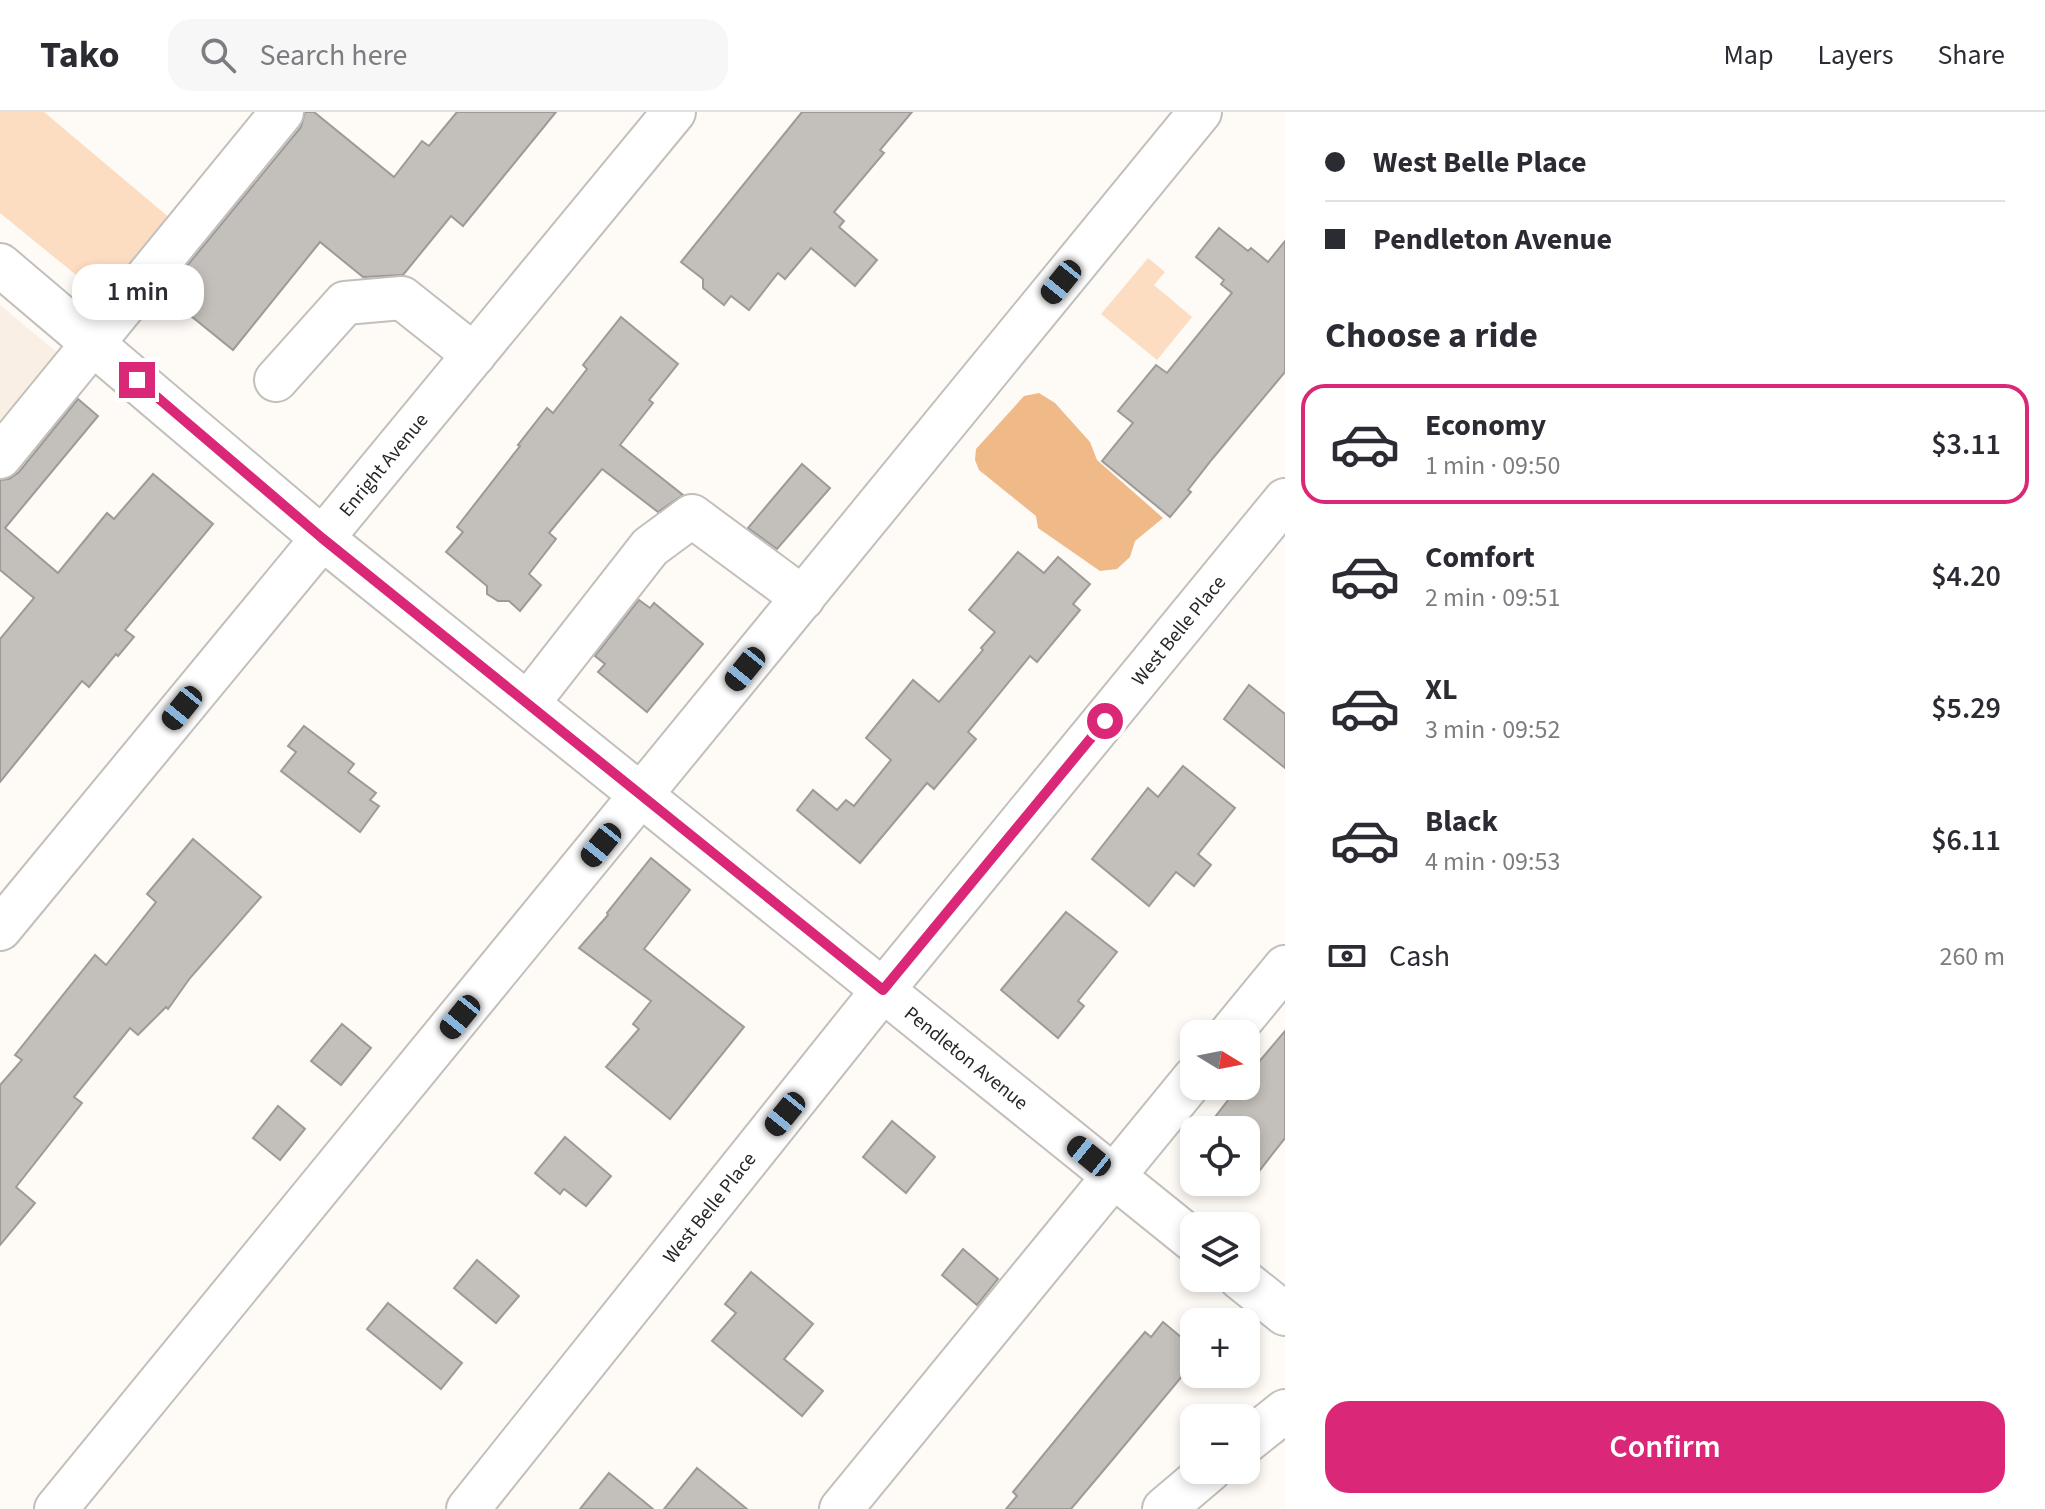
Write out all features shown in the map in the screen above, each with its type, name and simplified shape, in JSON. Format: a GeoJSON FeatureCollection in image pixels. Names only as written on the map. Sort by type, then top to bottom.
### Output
{"type":"FeatureCollection","features":[{"type":"Feature","properties":{"kind":"street"},"geometry":{"type":"LineString","coordinates":[[0,457],[282,112]]}},
{"type":"Feature","properties":{"kind":"street","name":"Enright Avenue"},"geometry":{"type":"LineString","coordinates":[[0,929],[674,112]]}},
{"type":"Feature","properties":{"kind":"street"},"geometry":{"type":"LineString","coordinates":[[56,1509],[1200,112]]}},
{"type":"Feature","properties":{"kind":"street","name":"Pendleton Avenue"},"geometry":{"type":"LineString","coordinates":[[0,265],[322,538],[1180,1230]]}},
{"type":"Feature","properties":{"kind":"street"},"geometry":{"type":"LineString","coordinates":[[276,380],[345,303],[402,298],[474,355]]}},
{"type":"Feature","properties":{"kind":"street","name":"West Belle Place"},"geometry":{"type":"LineString","coordinates":[[468,1509],[883,990],[1285,500]]}},
{"type":"Feature","properties":{"kind":"street"},"geometry":{"type":"LineString","coordinates":[[528,703],[650,547],[692,516],[803,598]]}},
{"type":"Feature","properties":{"kind":"street"},"geometry":{"type":"LineString","coordinates":[[1241,1020],[1285,967]]}},
{"type":"Feature","properties":{"kind":"street"},"geometry":{"type":"LineString","coordinates":[[841,1509],[1180,1095]]}},
{"type":"Feature","properties":{"kind":"street"},"geometry":{"type":"LineString","coordinates":[[1258,1292],[1285,1314]]}},
{"type":"Feature","properties":{"kind":"street"},"geometry":{"type":"LineString","coordinates":[[1260,1431],[1285,1411]]}},
{"type":"Feature","properties":{"kind":"street"},"geometry":{"type":"LineString","coordinates":[[1164,1509],[1193,1484]]}},
{"type":"Feature","properties":{"kind":"shaded area"},"geometry":{"type":"Polygon","coordinates":[[[0,112],[44,112],[178,225],[113,305],[0,213],[0,112]]]}},
{"type":"Feature","properties":{"kind":"shaded area"},"geometry":{"type":"Polygon","coordinates":[[[1148,258],[1165,272],[1154,285],[1192,317],[1157,360],[1101,314],[1148,258]]]}},
{"type":"Feature","properties":{"kind":"shaded area"},"geometry":{"type":"Polygon","coordinates":[[[0,305],[82,373],[0,455],[0,305]]]}},
{"type":"Feature","properties":{"kind":"shaded area"},"geometry":{"type":"Polygon","coordinates":[[[1039,393],[1055,403],[1090,442],[1097,460],[1163,518],[1135,541],[1130,557],[1117,569],[1100,571],[1038,528],[1036,516],[979,470],[975,460],[976,449],[1024,396],[1039,393]]]}},
{"type":"Feature","properties":{"kind":"building"},"geometry":{"type":"Polygon","coordinates":[[[305,112],[314,112],[394,177],[422,141],[429,146],[457,112],[556,112],[463,226],[451,216],[403,275],[363,277],[320,242],[233,350],[164,294],[301,127],[305,112]]]}},
{"type":"Feature","properties":{"kind":"building"},"geometry":{"type":"Polygon","coordinates":[[[802,112],[912,112],[880,150],[884,153],[834,212],[844,221],[839,227],[877,260],[855,286],[811,248],[785,279],[778,273],[749,310],[731,296],[724,305],[703,288],[703,279],[681,262],[802,112]]]}},
{"type":"Feature","properties":{"kind":"building"},"geometry":{"type":"Polygon","coordinates":[[[1219,228],[1268,262],[1285,241],[1285,372],[1213,458],[1170,517],[1102,461],[1133,423],[1118,411],[1156,365],[1167,373],[1232,293],[1221,284],[1224,280],[1196,257],[1219,228]]]}},
{"type":"Feature","properties":{"kind":"building"},"geometry":{"type":"Polygon","coordinates":[[[621,317],[678,364],[649,400],[653,403],[620,445],[683,495],[658,512],[602,469],[549,533],[556,539],[529,574],[541,585],[520,611],[509,601],[498,601],[487,594],[487,586],[446,552],[463,532],[457,527],[518,445],[547,408],[553,413],[587,369],[583,365],[621,317]]]}},
{"type":"Feature","properties":{"kind":"building"},"geometry":{"type":"Polygon","coordinates":[[[78,399],[98,416],[5,528],[58,573],[107,513],[114,519],[153,474],[213,524],[125,630],[134,637],[89,687],[82,681],[0,782],[0,639],[34,598],[0,570],[0,480],[9,479],[19,472],[78,399]]]}},
{"type":"Feature","properties":{"kind":"building"},"geometry":{"type":"Polygon","coordinates":[[[802,464],[830,488],[777,549],[748,528],[802,464]]]}},
{"type":"Feature","properties":{"kind":"building"},"geometry":{"type":"Polygon","coordinates":[[[1018,552],[1044,573],[1058,557],[1090,584],[1073,604],[1080,610],[1037,662],[1030,656],[968,732],[976,739],[934,789],[927,783],[860,863],[797,810],[813,790],[837,810],[846,800],[854,806],[891,760],[866,738],[913,680],[939,702],[983,650],[981,648],[995,632],[969,610],[1018,552]]]}},
{"type":"Feature","properties":{"kind":"building"},"geometry":{"type":"Polygon","coordinates":[[[639,600],[650,608],[654,603],[703,644],[647,712],[598,672],[605,664],[595,656],[639,600]]]}},
{"type":"Feature","properties":{"kind":"building"},"geometry":{"type":"Polygon","coordinates":[[[1249,685],[1285,714],[1285,768],[1224,719],[1249,685]]]}},
{"type":"Feature","properties":{"kind":"building"},"geometry":{"type":"Polygon","coordinates":[[[304,726],[354,764],[348,772],[376,793],[370,800],[379,806],[360,832],[281,771],[296,752],[288,746],[304,726]]]}},
{"type":"Feature","properties":{"kind":"building"},"geometry":{"type":"Polygon","coordinates":[[[1183,766],[1235,808],[1198,854],[1211,865],[1194,886],[1176,872],[1149,906],[1092,859],[1148,788],[1158,797],[1183,766]]]}},
{"type":"Feature","properties":{"kind":"building"},"geometry":{"type":"Polygon","coordinates":[[[193,839],[261,897],[190,978],[168,1009],[166,1007],[138,1035],[130,1028],[74,1097],[82,1103],[16,1187],[35,1203],[0,1245],[0,1085],[22,1060],[15,1055],[95,955],[106,965],[156,902],[147,894],[193,839]]]}},
{"type":"Feature","properties":{"kind":"building"},"geometry":{"type":"Polygon","coordinates":[[[651,858],[690,890],[644,949],[744,1027],[670,1119],[606,1067],[639,1029],[633,1024],[651,1001],[579,948],[651,858]]]}},
{"type":"Feature","properties":{"kind":"building"},"geometry":{"type":"Polygon","coordinates":[[[1066,912],[1117,952],[1078,1001],[1084,1006],[1058,1038],[1001,990],[1066,912]]]}},
{"type":"Feature","properties":{"kind":"building"},"geometry":{"type":"Polygon","coordinates":[[[342,1024],[371,1048],[341,1085],[311,1061],[342,1024]]]}},
{"type":"Feature","properties":{"kind":"building"},"geometry":{"type":"Polygon","coordinates":[[[1285,1031],[1285,1138],[1260,1170],[1260,1116],[1216,1116],[1228,1100],[1260,1100],[1260,1060],[1285,1031]]]}},
{"type":"Feature","properties":{"kind":"building"},"geometry":{"type":"Polygon","coordinates":[[[278,1106],[305,1129],[280,1160],[253,1138],[278,1106]]]}},
{"type":"Feature","properties":{"kind":"building"},"geometry":{"type":"Polygon","coordinates":[[[892,1121],[935,1157],[906,1193],[863,1157],[892,1121]]]}},
{"type":"Feature","properties":{"kind":"building"},"geometry":{"type":"Polygon","coordinates":[[[565,1137],[611,1176],[586,1206],[564,1189],[560,1194],[535,1173],[565,1137]]]}},
{"type":"Feature","properties":{"kind":"building"},"geometry":{"type":"Polygon","coordinates":[[[963,1249],[998,1279],[977,1305],[942,1275],[963,1249]]]}},
{"type":"Feature","properties":{"kind":"building"},"geometry":{"type":"Polygon","coordinates":[[[477,1260],[519,1296],[496,1323],[454,1288],[477,1260]]]}},
{"type":"Feature","properties":{"kind":"building"},"geometry":{"type":"Polygon","coordinates":[[[751,1272],[813,1324],[784,1359],[823,1391],[802,1416],[712,1341],[736,1313],[725,1304],[751,1272]]]}},
{"type":"Feature","properties":{"kind":"building"},"geometry":{"type":"Polygon","coordinates":[[[388,1303],[462,1363],[441,1389],[367,1329],[388,1303]]]}},
{"type":"Feature","properties":{"kind":"building"},"geometry":{"type":"Polygon","coordinates":[[[1163,1322],[1180,1336],[1180,1379],[1071,1509],[1006,1509],[1017,1496],[1013,1492],[1145,1332],[1151,1337],[1163,1322]]]}},
{"type":"Feature","properties":{"kind":"building"},"geometry":{"type":"Polygon","coordinates":[[[697,1468],[747,1509],[664,1509],[697,1468]]]}},
{"type":"Feature","properties":{"kind":"building"},"geometry":{"type":"Polygon","coordinates":[[[609,1473],[653,1509],[580,1509],[609,1473]]]}},
{"type":"Feature","properties":{"kind":"route"},"geometry":{"type":"LineString","coordinates":[[137,380],[322,538],[883,990],[1105,721]]}}]}
